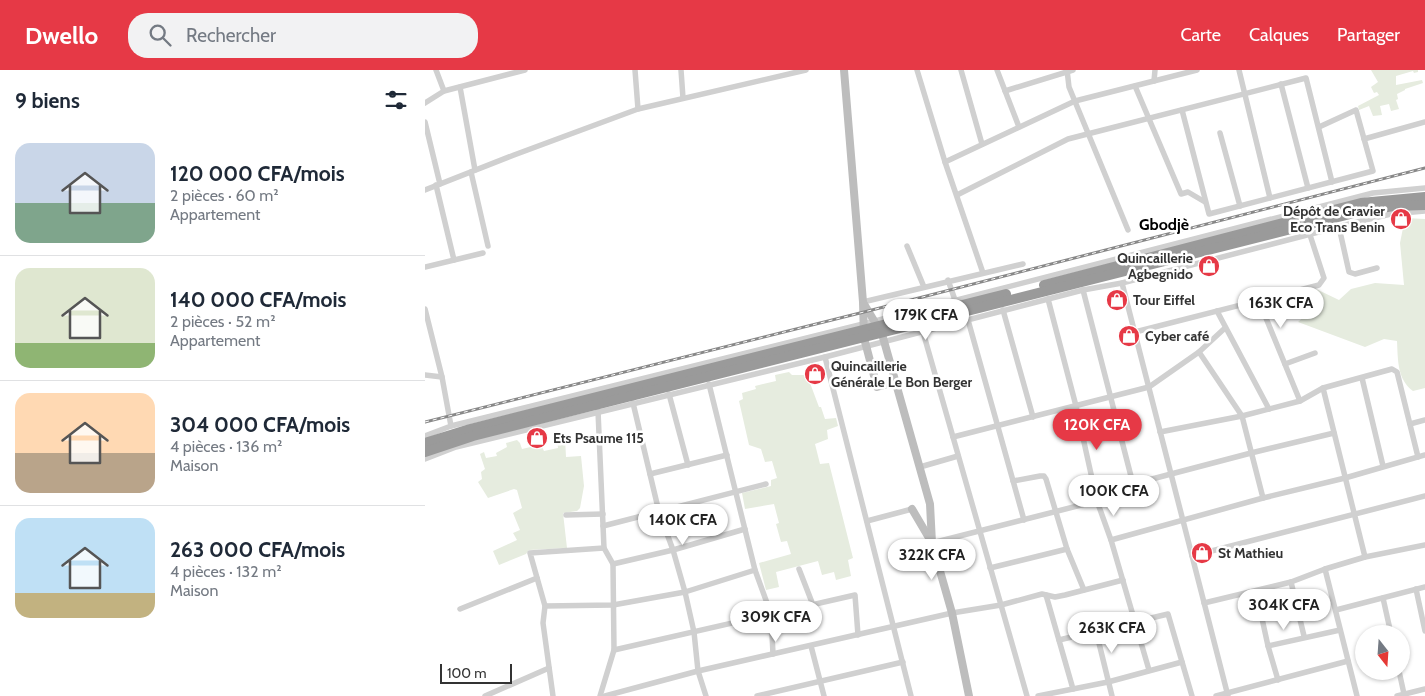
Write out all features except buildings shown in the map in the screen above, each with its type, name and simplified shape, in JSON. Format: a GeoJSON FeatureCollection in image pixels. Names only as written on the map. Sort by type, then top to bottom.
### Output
{"type":"FeatureCollection","features":[{"type":"Feature","properties":{"kind":"highway"},"geometry":{"type":"LineString","coordinates":[[425,452],[473,436],[865,335],[1361,203],[1425,197]]}},
{"type":"Feature","properties":{"kind":"highway"},"geometry":{"type":"LineString","coordinates":[[880,331],[1363,211],[1394,206],[1425,205]]}},
{"type":"Feature","properties":{"kind":"highway"},"geometry":{"type":"LineString","coordinates":[[425,443],[470,429],[865,335]]}},
{"type":"Feature","properties":{"kind":"street"},"geometry":{"type":"LineString","coordinates":[[436,70],[444,91]]}},
{"type":"Feature","properties":{"kind":"street"},"geometry":{"type":"LineString","coordinates":[[425,104],[444,91],[525,70]]}},
{"type":"Feature","properties":{"kind":"street"},"geometry":{"type":"LineString","coordinates":[[635,70],[639,109]]}},
{"type":"Feature","properties":{"kind":"street"},"geometry":{"type":"LineString","coordinates":[[681,70],[683,98]]}},
{"type":"Feature","properties":{"kind":"street"},"geometry":{"type":"LineString","coordinates":[[425,190],[639,109],[806,70]]}},
{"type":"Feature","properties":{"kind":"street"},"geometry":{"type":"LineString","coordinates":[[844,70],[865,335],[877,386],[895,382]]}},
{"type":"Feature","properties":{"kind":"street"},"geometry":{"type":"LineString","coordinates":[[917,70],[945,162],[983,274]]}},
{"type":"Feature","properties":{"kind":"street"},"geometry":{"type":"LineString","coordinates":[[961,70],[983,144]]}},
{"type":"Feature","properties":{"kind":"street"},"geometry":{"type":"LineString","coordinates":[[997,70],[1019,127]]}},
{"type":"Feature","properties":{"kind":"street"},"geometry":{"type":"LineString","coordinates":[[1154,81],[1155,70]]}},
{"type":"Feature","properties":{"kind":"street"},"geometry":{"type":"LineString","coordinates":[[945,162],[1075,101],[1196,70]]}},
{"type":"Feature","properties":{"kind":"street"},"geometry":{"type":"LineString","coordinates":[[1239,70],[1271,198]]}},
{"type":"Feature","properties":{"kind":"street"},"geometry":{"type":"LineString","coordinates":[[1005,91],[1069,71],[1069,87],[1128,230]]}},
{"type":"Feature","properties":{"kind":"street"},"geometry":{"type":"LineString","coordinates":[[957,195],[1069,139],[1306,78],[1332,182]]}},
{"type":"Feature","properties":{"kind":"street"},"geometry":{"type":"LineString","coordinates":[[1281,84],[1307,188]]}},
{"type":"Feature","properties":{"kind":"street"},"geometry":{"type":"LineString","coordinates":[[1135,86],[1181,194],[1188,192],[1205,202]]}},
{"type":"Feature","properties":{"kind":"street"},"geometry":{"type":"LineString","coordinates":[[459,87],[488,246]]}},
{"type":"Feature","properties":{"kind":"street"},"geometry":{"type":"LineString","coordinates":[[1182,110],[1209,214],[1373,171],[1356,110],[1319,127]]}},
{"type":"Feature","properties":{"kind":"street"},"geometry":{"type":"LineString","coordinates":[[425,122],[454,260]]}},
{"type":"Feature","properties":{"kind":"street"},"geometry":{"type":"LineString","coordinates":[[1364,139],[1425,122]]}},
{"type":"Feature","properties":{"kind":"street"},"geometry":{"type":"LineString","coordinates":[[1220,133],[1239,206]]}},
{"type":"Feature","properties":{"kind":"street"},"geometry":{"type":"LineString","coordinates":[[880,331],[955,300],[1373,193],[1425,188]]}},
{"type":"Feature","properties":{"kind":"street"},"geometry":{"type":"LineString","coordinates":[[880,331],[923,332],[1003,310],[1083,290],[1122,283],[1391,214],[1425,211]]}},
{"type":"Feature","properties":{"kind":"street"},"geometry":{"type":"LineString","coordinates":[[1339,227],[1349,272],[1355,274],[1377,268]]}},
{"type":"Feature","properties":{"kind":"street"},"geometry":{"type":"LineString","coordinates":[[1135,332],[1319,285],[1324,278],[1310,234]]}},
{"type":"Feature","properties":{"kind":"street"},"geometry":{"type":"LineString","coordinates":[[907,246],[924,287]]}},
{"type":"Feature","properties":{"kind":"street"},"geometry":{"type":"LineString","coordinates":[[425,267],[483,253]]}},
{"type":"Feature","properties":{"kind":"street"},"geometry":{"type":"LineString","coordinates":[[863,302],[948,280],[1023,264]]}},
{"type":"Feature","properties":{"kind":"street"},"geometry":{"type":"LineString","coordinates":[[948,280],[955,300]]}},
{"type":"Feature","properties":{"kind":"street"},"geometry":{"type":"LineString","coordinates":[[1122,283],[1228,695]]}},
{"type":"Feature","properties":{"kind":"street"},"geometry":{"type":"LineString","coordinates":[[1083,290],[1133,484]]}},
{"type":"Feature","properties":{"kind":"street"},"geometry":{"type":"LineString","coordinates":[[1048,299],[1076,406],[1097,501],[1136,621],[1149,670]]}},
{"type":"Feature","properties":{"kind":"street"},"geometry":{"type":"LineString","coordinates":[[1259,301],[1300,401]]}},
{"type":"Feature","properties":{"kind":"street"},"geometry":{"type":"LineString","coordinates":[[863,302],[880,331],[931,504],[932,544]]}},
{"type":"Feature","properties":{"kind":"street"},"geometry":{"type":"LineString","coordinates":[[425,309],[442,377],[451,426]]}},
{"type":"Feature","properties":{"kind":"street"},"geometry":{"type":"LineString","coordinates":[[1003,310],[1033,416]]}},
{"type":"Feature","properties":{"kind":"street"},"geometry":{"type":"LineString","coordinates":[[1217,311],[1269,409]]}},
{"type":"Feature","properties":{"kind":"street"},"geometry":{"type":"LineString","coordinates":[[968,320],[1024,520]]}},
{"type":"Feature","properties":{"kind":"street"},"geometry":{"type":"LineString","coordinates":[[953,437],[1149,388],[1199,352],[1225,328]]}},
{"type":"Feature","properties":{"kind":"street"},"geometry":{"type":"LineString","coordinates":[[923,332],[1027,696]]}},
{"type":"Feature","properties":{"kind":"street"},"geometry":{"type":"LineString","coordinates":[[425,458],[456,447],[598,411],[825,357],[865,335]]}},
{"type":"Feature","properties":{"kind":"street"},"geometry":{"type":"LineString","coordinates":[[425,436],[451,426],[865,335]]}},
{"type":"Feature","properties":{"kind":"street"},"geometry":{"type":"LineString","coordinates":[[1199,352],[1242,416],[1263,498]]}},
{"type":"Feature","properties":{"kind":"street"},"geometry":{"type":"LineString","coordinates":[[1285,364],[1315,353]]}},
{"type":"Feature","properties":{"kind":"street"},"geometry":{"type":"LineString","coordinates":[[825,357],[911,696]]}},
{"type":"Feature","properties":{"kind":"street"},"geometry":{"type":"LineString","coordinates":[[1111,540],[1422,456],[1410,424],[1395,370],[1392,369],[1323,388],[1300,401],[1242,416],[1160,432]]}},
{"type":"Feature","properties":{"kind":"street"},"geometry":{"type":"LineString","coordinates":[[425,375],[442,377]]}},
{"type":"Feature","properties":{"kind":"street"},"geometry":{"type":"LineString","coordinates":[[1362,378],[1383,466]]}},
{"type":"Feature","properties":{"kind":"street"},"geometry":{"type":"LineString","coordinates":[[709,384],[755,570],[771,614],[773,654]]}},
{"type":"Feature","properties":{"kind":"street"},"geometry":{"type":"LineString","coordinates":[[1323,388],[1365,557]]}},
{"type":"Feature","properties":{"kind":"street"},"geometry":{"type":"LineString","coordinates":[[669,394],[688,465]]}},
{"type":"Feature","properties":{"kind":"street"},"geometry":{"type":"LineString","coordinates":[[633,403],[659,512],[673,550],[685,592],[694,632],[698,671],[706,696]]}},
{"type":"Feature","properties":{"kind":"street"},"geometry":{"type":"LineString","coordinates":[[598,411],[604,548],[613,564],[614,650],[600,696]]}},
{"type":"Feature","properties":{"kind":"street"},"geometry":{"type":"LineString","coordinates":[[1410,424],[1425,420]]}},
{"type":"Feature","properties":{"kind":"street"},"geometry":{"type":"LineString","coordinates":[[932,544],[1097,501],[1133,484],[1334,433]]}},
{"type":"Feature","properties":{"kind":"street"},"geometry":{"type":"LineString","coordinates":[[650,474],[727,455]]}},
{"type":"Feature","properties":{"kind":"street"},"geometry":{"type":"LineString","coordinates":[[920,467],[958,456]]}},
{"type":"Feature","properties":{"kind":"street"},"geometry":{"type":"LineString","coordinates":[[1013,482],[1044,476],[1049,485],[1067,549],[1084,590]]}},
{"type":"Feature","properties":{"kind":"street"},"geometry":{"type":"LineString","coordinates":[[603,526],[766,484]]}},
{"type":"Feature","properties":{"kind":"street"},"geometry":{"type":"LineString","coordinates":[[1191,556],[1425,496]]}},
{"type":"Feature","properties":{"kind":"street"},"geometry":{"type":"LineString","coordinates":[[867,521],[912,509],[932,544],[953,613],[969,696]]}},
{"type":"Feature","properties":{"kind":"street"},"geometry":{"type":"LineString","coordinates":[[566,515],[603,514]]}},
{"type":"Feature","properties":{"kind":"street"},"geometry":{"type":"LineString","coordinates":[[613,564],[673,550],[745,529]]}},
{"type":"Feature","properties":{"kind":"street"},"geometry":{"type":"LineString","coordinates":[[1204,603],[1291,582],[1365,557],[1425,545]]}},
{"type":"Feature","properties":{"kind":"street"},"geometry":{"type":"LineString","coordinates":[[553,696],[543,622],[545,606],[530,553],[604,548]]}},
{"type":"Feature","properties":{"kind":"street"},"geometry":{"type":"LineString","coordinates":[[990,568],[1067,549]]}},
{"type":"Feature","properties":{"kind":"street"},"geometry":{"type":"LineString","coordinates":[[799,569],[813,605]]}},
{"type":"Feature","properties":{"kind":"street"},"geometry":{"type":"LineString","coordinates":[[1325,569],[1357,696]]}},
{"type":"Feature","properties":{"kind":"street"},"geometry":{"type":"LineString","coordinates":[[545,606],[613,605],[685,592],[755,570]]}},
{"type":"Feature","properties":{"kind":"street"},"geometry":{"type":"LineString","coordinates":[[460,609],[537,578]]}},
{"type":"Feature","properties":{"kind":"street"},"geometry":{"type":"LineString","coordinates":[[605,696],[627,694],[698,671],[894,626],[1046,595],[1055,597],[1123,580]]}},
{"type":"Feature","properties":{"kind":"street"},"geometry":{"type":"LineString","coordinates":[[1291,582],[1305,636]]}},
{"type":"Feature","properties":{"kind":"street"},"geometry":{"type":"LineString","coordinates":[[1336,610],[1425,587]]}},
{"type":"Feature","properties":{"kind":"street"},"geometry":{"type":"LineString","coordinates":[[1416,589],[1425,632]]}},
{"type":"Feature","properties":{"kind":"street"},"geometry":{"type":"LineString","coordinates":[[1256,591],[1268,646],[1278,680]]}},
{"type":"Feature","properties":{"kind":"street"},"geometry":{"type":"LineString","coordinates":[[614,650],[855,595],[858,635]]}},
{"type":"Feature","properties":{"kind":"street"},"geometry":{"type":"LineString","coordinates":[[1046,595],[1073,689]]}},
{"type":"Feature","properties":{"kind":"street"},"geometry":{"type":"LineString","coordinates":[[1383,598],[1389,625]]}},
{"type":"Feature","properties":{"kind":"street"},"geometry":{"type":"LineString","coordinates":[[1059,640],[1168,614],[1192,696]]}},
{"type":"Feature","properties":{"kind":"street"},"geometry":{"type":"LineString","coordinates":[[1268,646],[1305,636],[1340,630]]}},
{"type":"Feature","properties":{"kind":"street"},"geometry":{"type":"LineString","coordinates":[[1096,632],[1112,696]]}},
{"type":"Feature","properties":{"kind":"street"},"geometry":{"type":"LineString","coordinates":[[811,646],[823,696]]}},
{"type":"Feature","properties":{"kind":"street"},"geometry":{"type":"LineString","coordinates":[[1216,696],[1228,695],[1348,661]]}},
{"type":"Feature","properties":{"kind":"street"},"geometry":{"type":"LineString","coordinates":[[757,696],[903,662]]}},
{"type":"Feature","properties":{"kind":"street"},"geometry":{"type":"LineString","coordinates":[[1038,696],[1108,682],[1182,662]]}},
{"type":"Feature","properties":{"kind":"street"},"geometry":{"type":"LineString","coordinates":[[485,696],[549,668]]}},
{"type":"Feature","properties":{"kind":"street"},"geometry":{"type":"LineString","coordinates":[[1401,680],[1404,694]]}},
{"type":"Feature","properties":{"kind":"street"},"geometry":{"type":"LineString","coordinates":[[784,689],[785,696]]}},
{"type":"Feature","properties":{"kind":"street"},"geometry":{"type":"LineString","coordinates":[[1397,696],[1425,689]]}},
{"type":"Feature","properties":{"kind":"shaded area"},"geometry":{"type":"Polygon","coordinates":[[[1371,70],[1418,70],[1418,72],[1414,73],[1413,71],[1396,76],[1396,85],[1422,80],[1423,83],[1397,94],[1398,99],[1396,100],[1399,109],[1391,111],[1389,104],[1380,106],[1382,115],[1373,116],[1369,106],[1359,110],[1358,106],[1379,95],[1377,92],[1374,93],[1371,87],[1378,82],[1371,70]]]}},
{"type":"Feature","properties":{"kind":"shaded area"},"geometry":{"type":"Polygon","coordinates":[[[1405,218],[1425,219],[1425,388],[1413,391],[1404,381],[1399,369],[1397,341],[1384,339],[1365,347],[1298,322],[1313,309],[1301,296],[1314,288],[1339,300],[1351,289],[1375,283],[1404,285],[1400,243],[1405,218]]]}},
{"type":"Feature","properties":{"kind":"shaded area"},"geometry":{"type":"Polygon","coordinates":[[[789,372],[792,375],[807,375],[825,419],[836,418],[838,426],[827,430],[828,439],[815,444],[820,464],[829,463],[853,558],[848,560],[851,576],[836,580],[834,572],[822,575],[818,561],[776,572],[779,587],[766,590],[759,563],[791,554],[787,541],[781,542],[776,524],[779,523],[774,504],[745,509],[742,493],[771,486],[771,480],[777,478],[772,461],[765,462],[761,449],[749,445],[739,401],[743,399],[742,393],[756,389],[755,386],[776,381],[775,375],[789,372]]]}},
{"type":"Feature","properties":{"kind":"shaded area"},"geometry":{"type":"Polygon","coordinates":[[[565,438],[566,457],[581,456],[584,486],[580,508],[577,511],[563,513],[567,548],[529,550],[526,554],[499,565],[493,551],[517,540],[513,533],[520,530],[513,513],[522,508],[517,490],[514,489],[488,498],[478,482],[482,479],[481,472],[485,469],[480,454],[484,452],[486,458],[497,456],[496,453],[507,447],[506,443],[517,440],[522,449],[535,446],[537,448],[542,447],[544,451],[558,448],[557,440],[565,438]]]}},
{"type":"Feature","properties":{"kind":"railway"},"geometry":{"type":"LineString","coordinates":[[425,422],[1425,168]]}},
{"type":"Feature","properties":{"kind":"place","name":"Dépôt de Gravier Eco Trans Benin"},"geometry":{"type":"Point","coordinates":[1401,219]}},
{"type":"Feature","properties":{"kind":"place","name":"Quincaillerie Agbegnido"},"geometry":{"type":"Point","coordinates":[1209,266]}},
{"type":"Feature","properties":{"kind":"place","name":"Tour Eiffel"},"geometry":{"type":"Point","coordinates":[1117,300]}},
{"type":"Feature","properties":{"kind":"place","name":"Cyber café"},"geometry":{"type":"Point","coordinates":[1129,336]}},
{"type":"Feature","properties":{"kind":"place","name":"Quincaillerie Générale Le Bon Berger"},"geometry":{"type":"Point","coordinates":[815,374]}},
{"type":"Feature","properties":{"kind":"place","name":"Ets Psaume 115"},"geometry":{"type":"Point","coordinates":[537,438]}},
{"type":"Feature","properties":{"kind":"place","name":"St Mathieu"},"geometry":{"type":"Point","coordinates":[1202,553]}},
{"type":"Feature","properties":{"kind":"district","name":"Gbodjè"},"geometry":{"type":"Point","coordinates":[1164,224]}}]}
